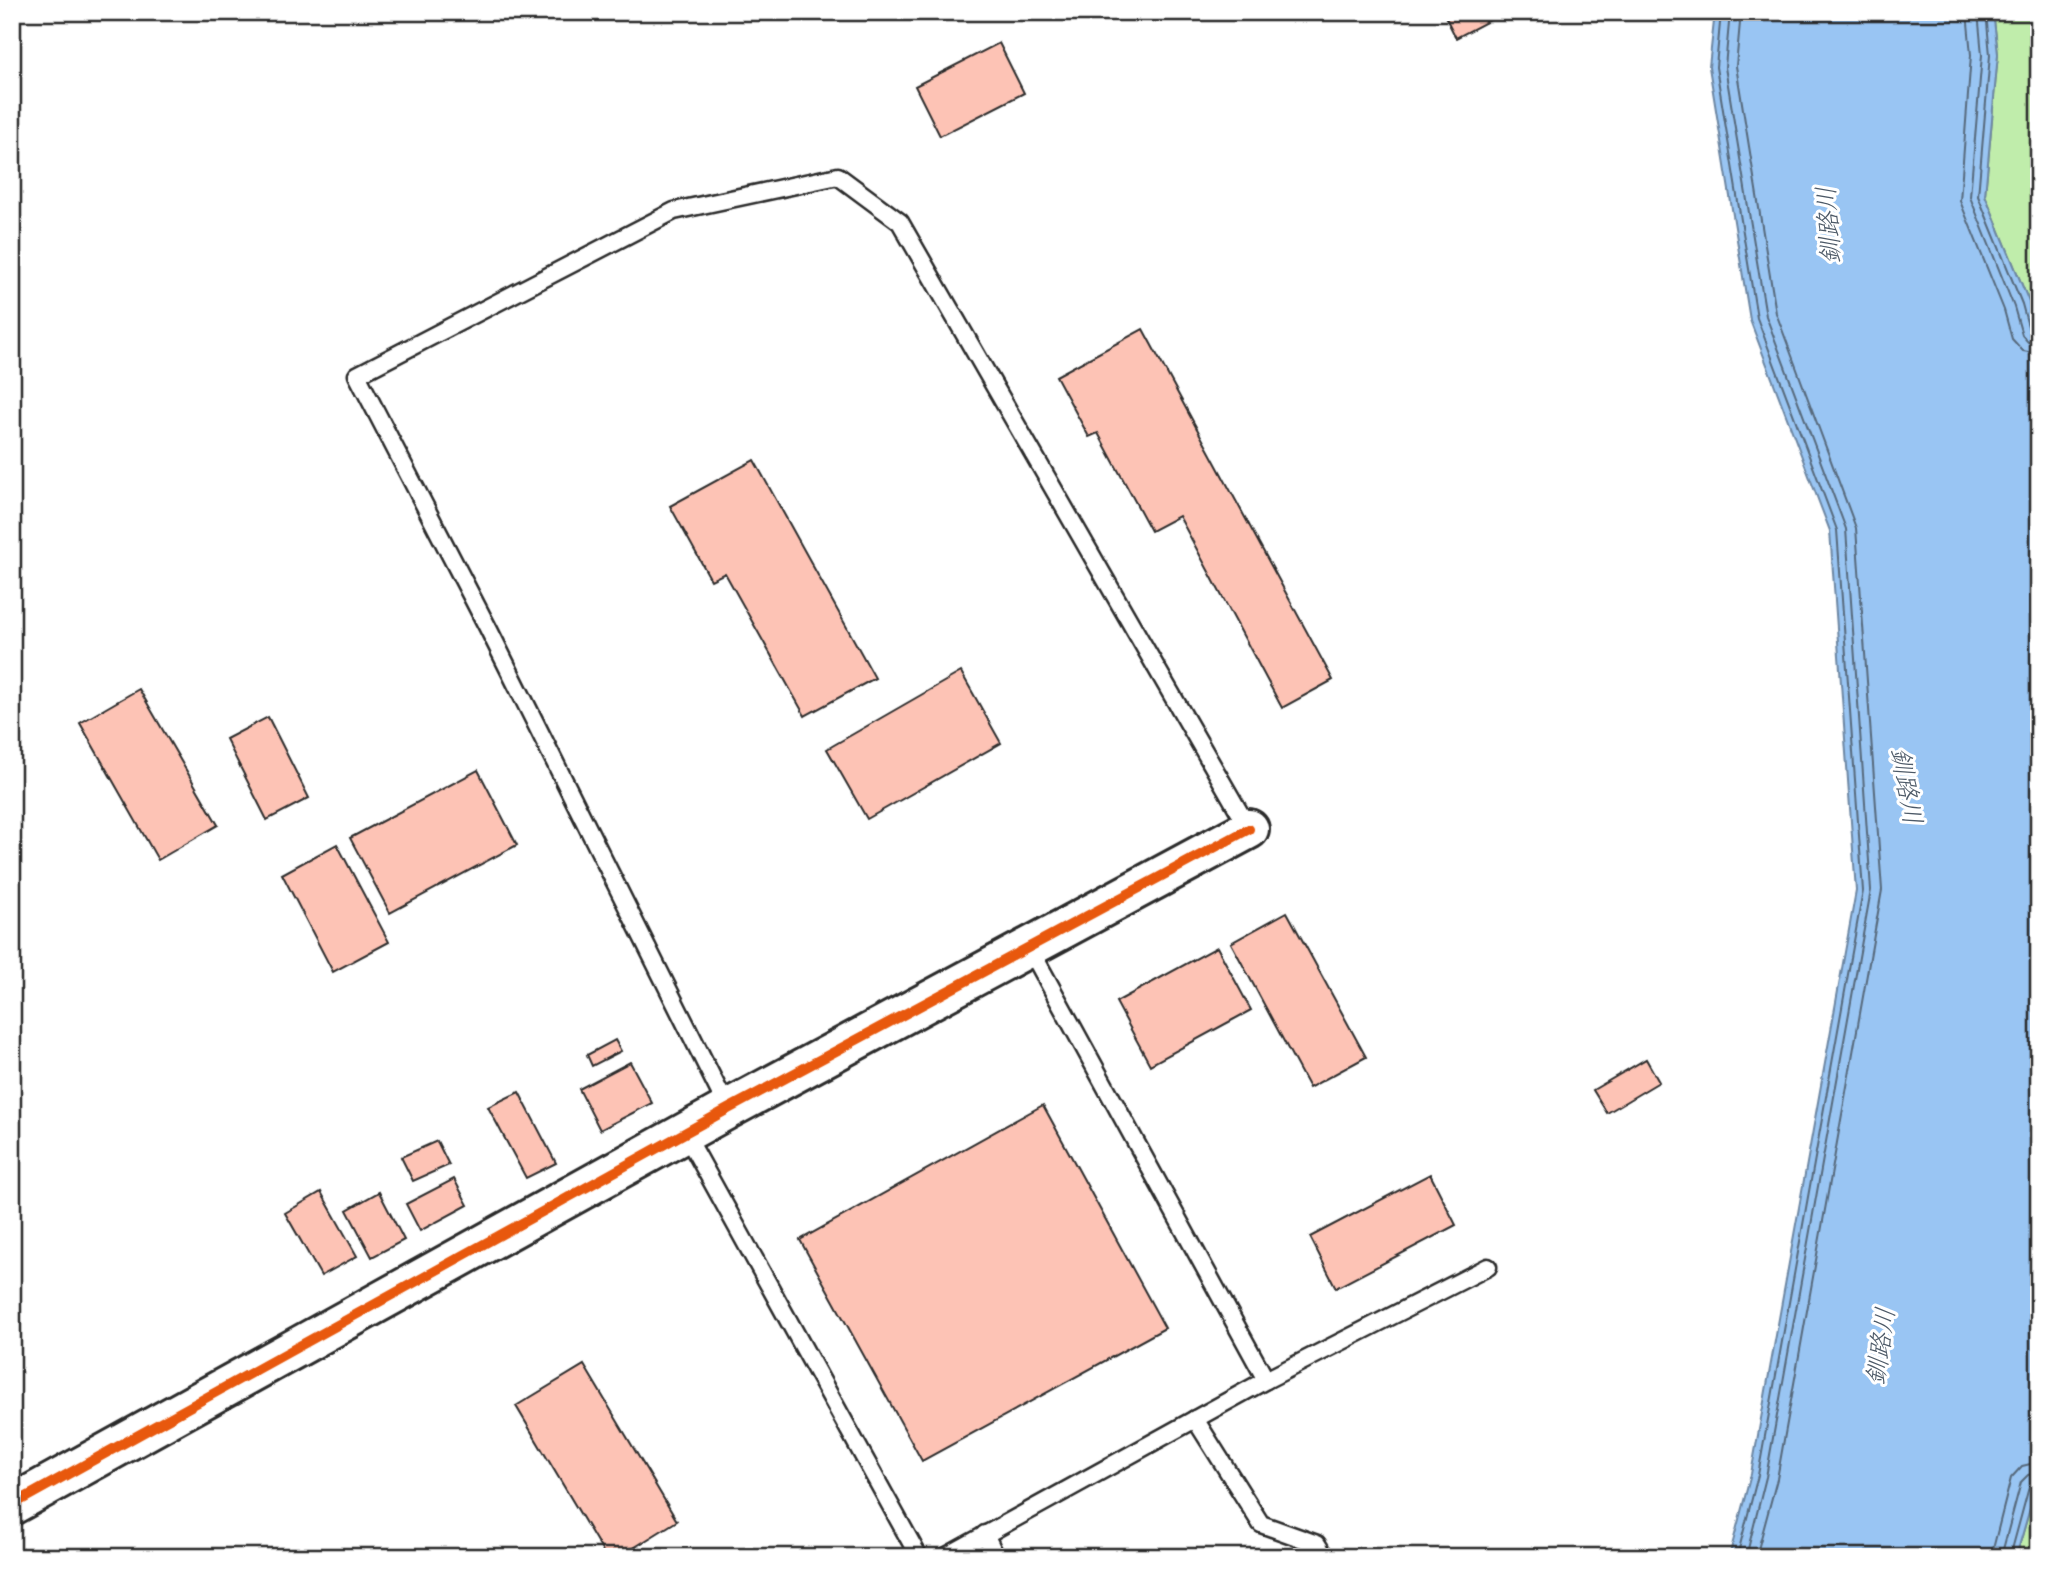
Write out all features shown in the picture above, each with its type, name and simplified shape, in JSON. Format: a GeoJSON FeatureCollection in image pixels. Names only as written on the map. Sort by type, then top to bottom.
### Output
{"type":"FeatureCollection","features":[{"type":"Feature","properties":{"kind":"street"},"geometry":{"type":"LineString","coordinates":[[12,1506],[685,1132],[1249,829]]}},
{"type":"Feature","properties":{"kind":"lane"},"geometry":{"type":"LineString","coordinates":[[728,1109],[488,628],[357,375],[674,211],[838,176],[900,222],[1249,829]]}},
{"type":"Feature","properties":{"kind":"lane"},"geometry":{"type":"LineString","coordinates":[[1029,947],[1266,1380]]}},
{"type":"Feature","properties":{"kind":"lane"},"geometry":{"type":"LineString","coordinates":[[685,1132],[919,1557]]}},
{"type":"Feature","properties":{"kind":"lane"},"geometry":{"type":"LineString","coordinates":[[945,1557],[1266,1380],[1488,1267]]}},
{"type":"Feature","properties":{"kind":"lane"},"geometry":{"type":"LineString","coordinates":[[1195,1419],[1261,1524],[1317,1544],[1325,1557]]}},
{"type":"Feature","properties":{"kind":"lane"},"geometry":{"type":"LineString","coordinates":[[985,1534],[996,1557]]}},
{"type":"Feature","properties":{"kind":"green space"},"geometry":{"type":"Polygon","coordinates":[[[1993,12],[2039,12],[2039,341],[2029,302],[1985,195],[1998,54],[1993,12]]]}},
{"type":"Feature","properties":{"kind":"green space"},"geometry":{"type":"Polygon","coordinates":[[[2039,1477],[2039,1557],[2016,1557],[2039,1477]]]}},
{"type":"Feature","properties":{"kind":"water","name":"釧路川"},"geometry":{"type":"Polygon","coordinates":[[[1715,12],[1993,12],[1998,54],[1985,195],[2029,302],[2039,341],[2039,1477],[2016,1557],[1729,1557],[1751,1474],[1856,891],[1830,531],[1750,320],[1709,67],[1715,12]]]}},
{"type":"Feature","properties":{"kind":"building"},"geometry":{"type":"Polygon","coordinates":[[[1443,12],[1498,12],[1500,15],[1456,38],[1443,12]]]}},
{"type":"Feature","properties":{"kind":"building"},"geometry":{"type":"Polygon","coordinates":[[[999,43],[1024,93],[940,136],[915,86],[999,43]]]}},
{"type":"Feature","properties":{"kind":"building"},"geometry":{"type":"Polygon","coordinates":[[[1143,329],[1333,680],[1282,708],[1179,516],[1151,531],[1098,433],[1089,437],[1056,376],[1143,329]]]}},
{"type":"Feature","properties":{"kind":"building"},"geometry":{"type":"Polygon","coordinates":[[[754,460],[875,678],[805,716],[725,573],[711,580],[670,506],[754,460]]]}},
{"type":"Feature","properties":{"kind":"building"},"geometry":{"type":"Polygon","coordinates":[[[961,672],[1001,743],[867,819],[827,749],[961,672]]]}},
{"type":"Feature","properties":{"kind":"building"},"geometry":{"type":"Polygon","coordinates":[[[139,689],[218,825],[158,860],[80,723],[139,689]]]}},
{"type":"Feature","properties":{"kind":"building"},"geometry":{"type":"Polygon","coordinates":[[[268,717],[309,798],[267,820],[226,739],[268,717]]]}},
{"type":"Feature","properties":{"kind":"building"},"geometry":{"type":"Polygon","coordinates":[[[478,770],[517,845],[390,913],[350,838],[478,770]]]}},
{"type":"Feature","properties":{"kind":"building"},"geometry":{"type":"Polygon","coordinates":[[[337,844],[389,942],[333,972],[282,874],[337,844]]]}},
{"type":"Feature","properties":{"kind":"building"},"geometry":{"type":"Polygon","coordinates":[[[1287,912],[1366,1057],[1309,1088],[1231,943],[1287,912]]]}},
{"type":"Feature","properties":{"kind":"building"},"geometry":{"type":"Polygon","coordinates":[[[1217,947],[1251,1010],[1150,1065],[1116,1002],[1217,947]]]}},
{"type":"Feature","properties":{"kind":"building"},"geometry":{"type":"Polygon","coordinates":[[[615,1040],[621,1051],[592,1066],[587,1055],[615,1040]]]}},
{"type":"Feature","properties":{"kind":"building"},"geometry":{"type":"Polygon","coordinates":[[[1646,1059],[1659,1082],[1607,1113],[1593,1090],[1646,1059]]]}},
{"type":"Feature","properties":{"kind":"building"},"geometry":{"type":"Polygon","coordinates":[[[630,1062],[652,1103],[600,1130],[579,1089],[630,1062]]]}},
{"type":"Feature","properties":{"kind":"building"},"geometry":{"type":"Polygon","coordinates":[[[519,1092],[556,1163],[526,1178],[488,1107],[519,1092]]]}},
{"type":"Feature","properties":{"kind":"building"},"geometry":{"type":"Polygon","coordinates":[[[1043,1105],[1165,1328],[922,1461],[800,1240],[1043,1105]]]}},
{"type":"Feature","properties":{"kind":"building"},"geometry":{"type":"Polygon","coordinates":[[[437,1141],[449,1165],[413,1181],[401,1157],[437,1141]]]}},
{"type":"Feature","properties":{"kind":"building"},"geometry":{"type":"Polygon","coordinates":[[[1430,1174],[1456,1225],[1336,1288],[1310,1237],[1430,1174]]]}},
{"type":"Feature","properties":{"kind":"building"},"geometry":{"type":"Polygon","coordinates":[[[454,1179],[468,1205],[420,1231],[406,1204],[454,1179]]]}},
{"type":"Feature","properties":{"kind":"building"},"geometry":{"type":"Polygon","coordinates":[[[321,1192],[357,1256],[321,1276],[285,1213],[321,1192]]]}},
{"type":"Feature","properties":{"kind":"building"},"geometry":{"type":"Polygon","coordinates":[[[379,1192],[404,1240],[372,1257],[347,1210],[379,1192]]]}},
{"type":"Feature","properties":{"kind":"building"},"geometry":{"type":"Polygon","coordinates":[[[584,1365],[677,1521],[619,1557],[606,1557],[516,1406],[584,1365]]]}},
{"type":"Feature","properties":{"kind":"cycle path"},"geometry":{"type":"LineString","coordinates":[[12,1505],[728,1109],[1249,829]]}}]}
